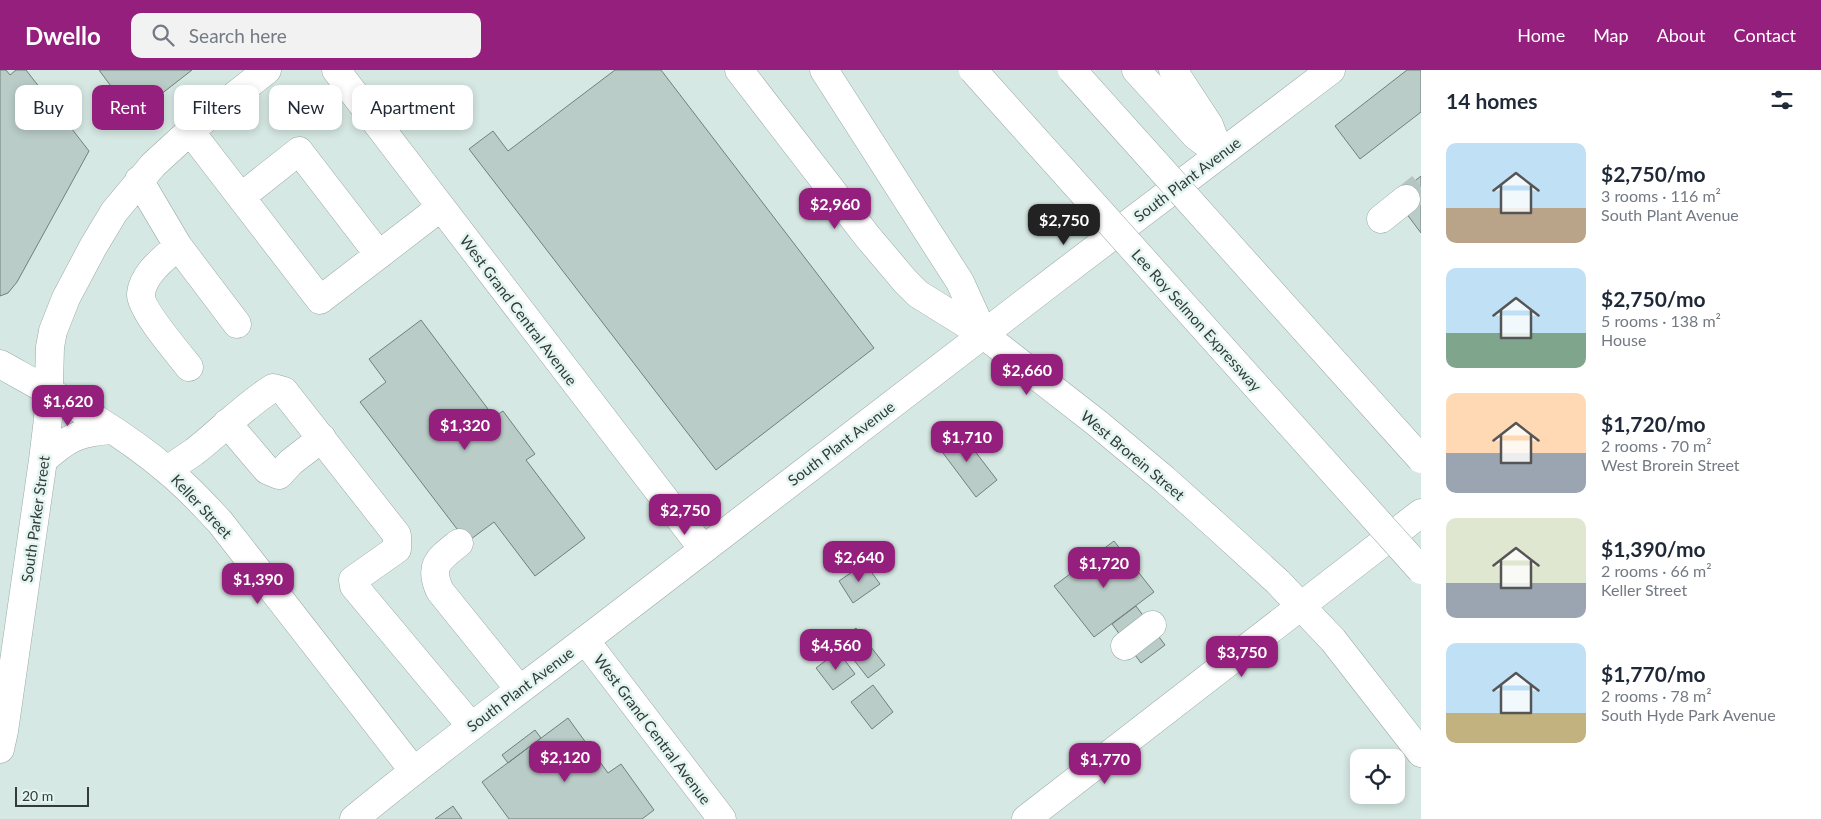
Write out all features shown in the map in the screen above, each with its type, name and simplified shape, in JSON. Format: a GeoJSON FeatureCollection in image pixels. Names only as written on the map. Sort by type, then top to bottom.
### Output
{"type":"FeatureCollection","features":[{"type":"Feature","properties":{"kind":"main road","name":"South Parker Street"},"geometry":{"type":"LineString","coordinates":[[0,749],[43,460],[48,419],[50,347],[58,316],[110,219],[139,180],[190,131],[267,70]]}},
{"type":"Feature","properties":{"kind":"main road","name":"West Grand Central Avenue"},"geometry":{"type":"LineString","coordinates":[[336,70],[703,549]]}},
{"type":"Feature","properties":{"kind":"main road","name":"West Brorein Street"},"geometry":{"type":"LineString","coordinates":[[739,70],[867,236],[905,281],[918,294],[984,335],[1104,429],[1221,530],[1301,606],[1333,640],[1421,754]]}},
{"type":"Feature","properties":{"kind":"main road"},"geometry":{"type":"LineString","coordinates":[[824,70],[960,282],[984,335]]}},
{"type":"Feature","properties":{"kind":"main road","name":"Lee Roy Selmon Expressway"},"geometry":{"type":"LineString","coordinates":[[973,70],[1421,570]]}},
{"type":"Feature","properties":{"kind":"main road"},"geometry":{"type":"LineString","coordinates":[[1072,70],[1421,458]]}},
{"type":"Feature","properties":{"kind":"main road"},"geometry":{"type":"LineString","coordinates":[[1136,70],[1196,136],[1220,154]]}},
{"type":"Feature","properties":{"kind":"main road"},"geometry":{"type":"LineString","coordinates":[[1173,70],[1209,125],[1220,154]]}},
{"type":"Feature","properties":{"kind":"main road","name":"South Plant Avenue"},"geometry":{"type":"LineString","coordinates":[[354,819],[413,770],[1331,70]]}},
{"type":"Feature","properties":{"kind":"main road"},"geometry":{"type":"LineString","coordinates":[[190,131],[320,300],[441,207]]}},
{"type":"Feature","properties":{"kind":"main road"},"geometry":{"type":"LineString","coordinates":[[241,197],[300,151],[379,256]]}},
{"type":"Feature","properties":{"kind":"main road"},"geometry":{"type":"LineString","coordinates":[[139,180],[178,246],[237,324]]}},
{"type":"Feature","properties":{"kind":"main road"},"geometry":{"type":"LineString","coordinates":[[1381,219],[1406,199]]}},
{"type":"Feature","properties":{"kind":"main road"},"geometry":{"type":"LineString","coordinates":[[178,246],[147,277],[141,294],[144,308],[189,367]]}},
{"type":"Feature","properties":{"kind":"main road","name":"Keller Street"},"geometry":{"type":"LineString","coordinates":[[0,364],[49,391],[112,430],[168,470],[195,495],[220,522],[413,770]]}},
{"type":"Feature","properties":{"kind":"main road"},"geometry":{"type":"LineString","coordinates":[[168,470],[194,452],[227,423],[273,388],[284,391],[397,535],[396,549],[352,580],[354,586],[471,726]]}},
{"type":"Feature","properties":{"kind":"main road"},"geometry":{"type":"LineString","coordinates":[[227,423],[267,470],[279,475],[322,438]]}},
{"type":"Feature","properties":{"kind":"main road"},"geometry":{"type":"LineString","coordinates":[[43,460],[72,437],[88,432],[112,430]]}},
{"type":"Feature","properties":{"kind":"main road"},"geometry":{"type":"LineString","coordinates":[[1026,819],[1421,513]]}},
{"type":"Feature","properties":{"kind":"main road"},"geometry":{"type":"LineString","coordinates":[[458,543],[441,557],[434,567],[435,579],[440,591],[519,689]]}},
{"type":"Feature","properties":{"kind":"main road"},"geometry":{"type":"LineString","coordinates":[[1125,646],[1152,625]]}},
{"type":"Feature","properties":{"kind":"main road","name":"West Grand Central Avenue"},"geometry":{"type":"LineString","coordinates":[[585,640],[722,819]]}},
{"type":"Feature","properties":{"kind":"building"},"geometry":{"type":"Polygon","coordinates":[[[0,70],[6,70],[10,75],[16,70],[26,70],[38,85],[15,85],[15,130],[73,130],[89,151],[17,282],[8,293],[0,296],[0,70]]]}},
{"type":"Feature","properties":{"kind":"building"},"geometry":{"type":"Polygon","coordinates":[[[99,70],[192,70],[164,92],[164,85],[110,85],[99,70]]]}},
{"type":"Feature","properties":{"kind":"building"},"geometry":{"type":"Polygon","coordinates":[[[615,70],[661,70],[874,348],[716,470],[469,149],[493,131],[508,151],[615,70]]]}},
{"type":"Feature","properties":{"kind":"building"},"geometry":{"type":"Polygon","coordinates":[[[1407,70],[1421,70],[1421,112],[1360,159],[1335,126],[1407,70]]]}},
{"type":"Feature","properties":{"kind":"building"},"geometry":{"type":"Polygon","coordinates":[[[1421,176],[1421,233],[1406,213],[1401,192],[1421,176]]]}},
{"type":"Feature","properties":{"kind":"building"},"geometry":{"type":"Polygon","coordinates":[[[421,320],[494,417],[503,411],[535,454],[526,460],[585,538],[535,576],[494,522],[467,542],[360,402],[386,382],[369,359],[421,320]]]}},
{"type":"Feature","properties":{"kind":"building"},"geometry":{"type":"Polygon","coordinates":[[[958,429],[997,480],[976,497],[937,445],[958,429]]]}},
{"type":"Feature","properties":{"kind":"building"},"geometry":{"type":"Polygon","coordinates":[[[1114,541],[1154,592],[1094,637],[1054,586],[1114,541]]]}},
{"type":"Feature","properties":{"kind":"building"},"geometry":{"type":"Polygon","coordinates":[[[865,563],[880,584],[853,603],[839,581],[865,563]]]}},
{"type":"Feature","properties":{"kind":"building"},"geometry":{"type":"Polygon","coordinates":[[[1136,606],[1165,645],[1141,663],[1112,624],[1136,606]]]}},
{"type":"Feature","properties":{"kind":"building"},"geometry":{"type":"Polygon","coordinates":[[[856,628],[885,665],[868,678],[839,641],[856,628]]]}},
{"type":"Feature","properties":{"kind":"building"},"geometry":{"type":"Polygon","coordinates":[[[838,651],[855,674],[833,690],[816,668],[838,651]]]}},
{"type":"Feature","properties":{"kind":"building"},"geometry":{"type":"Polygon","coordinates":[[[873,685],[893,712],[872,729],[851,702],[873,685]]]}},
{"type":"Feature","properties":{"kind":"building"},"geometry":{"type":"Polygon","coordinates":[[[568,718],[608,773],[621,764],[654,810],[642,819],[509,819],[482,782],[568,718]]]}},
{"type":"Feature","properties":{"kind":"building"},"geometry":{"type":"Polygon","coordinates":[[[535,730],[541,738],[508,763],[502,755],[535,730]]]}},
{"type":"Feature","properties":{"kind":"building"},"geometry":{"type":"Polygon","coordinates":[[[453,806],[462,819],[435,819],[453,806]]]}},
{"type":"Feature","properties":{"kind":"tunnel"},"geometry":{"type":"LineString","coordinates":[[1406,199],[1421,187]]}}]}
